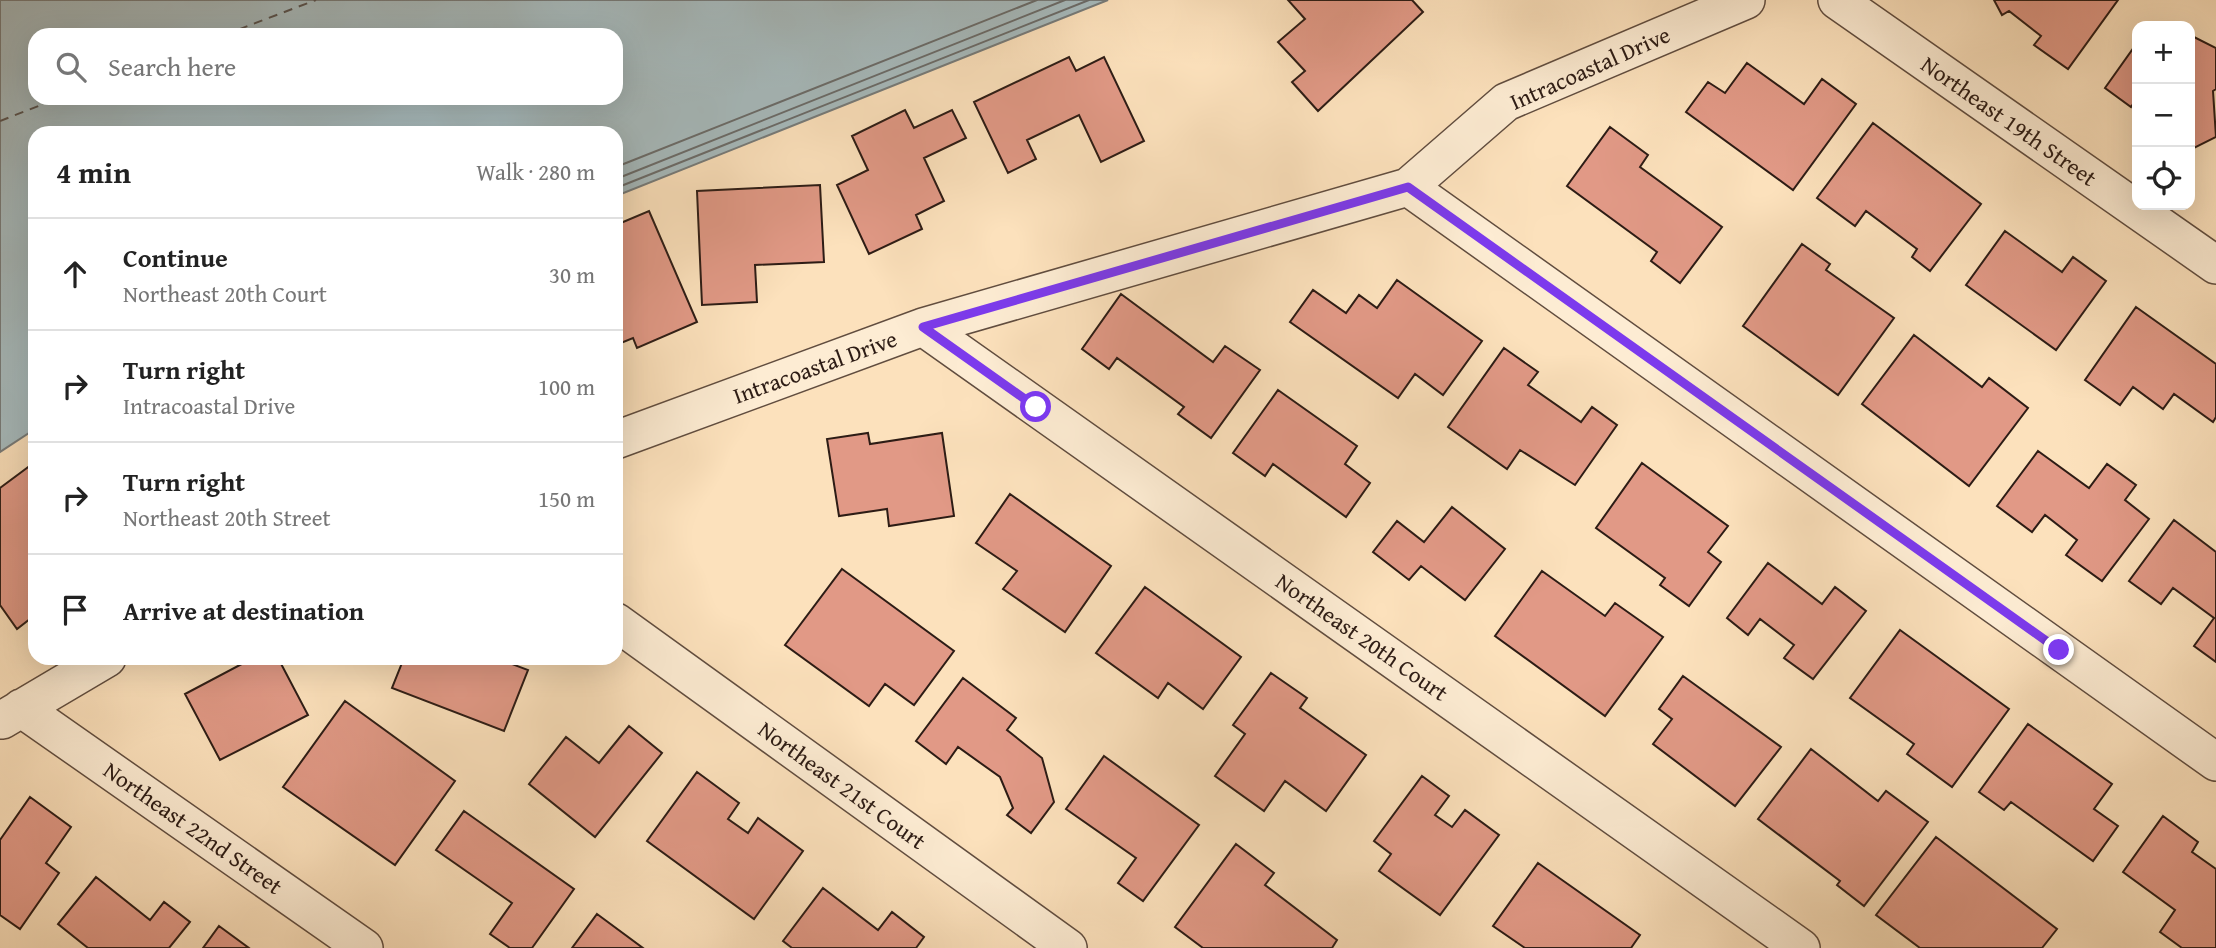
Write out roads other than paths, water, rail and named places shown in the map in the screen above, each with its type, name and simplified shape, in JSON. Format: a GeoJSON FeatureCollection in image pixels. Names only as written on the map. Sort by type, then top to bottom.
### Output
{"type":"FeatureCollection","features":[{"type":"Feature","properties":{"kind":"street","name":"Intracoastal Drive"},"geometry":{"type":"LineString","coordinates":[[623,437],[923,327],[1408,187],[1506,102],[1746,0]]}},
{"type":"Feature","properties":{"kind":"street","name":"Northeast 19th Street"},"geometry":{"type":"LineString","coordinates":[[1837,0],[2216,265]]}},
{"type":"Feature","properties":{"kind":"street"},"geometry":{"type":"LineString","coordinates":[[1408,187],[2216,762]]}},
{"type":"Feature","properties":{"kind":"street","name":"Northeast 20th Court"},"geometry":{"type":"LineString","coordinates":[[923,327],[1801,948]]}},
{"type":"Feature","properties":{"kind":"street","name":"Northeast 21st Court"},"geometry":{"type":"LineString","coordinates":[[623,627],[1068,948]]}},
{"type":"Feature","properties":{"kind":"street"},"geometry":{"type":"LineString","coordinates":[[10,714],[95,665]]}},
{"type":"Feature","properties":{"kind":"street","name":"Northeast 22nd Street"},"geometry":{"type":"LineString","coordinates":[[10,714],[364,948]]}},
{"type":"Feature","properties":{"kind":"water"},"geometry":{"type":"Polygon","coordinates":[[[0,0],[1108,0],[623,193],[623,126],[28,126],[28,434],[0,452],[0,0]]]}}]}
